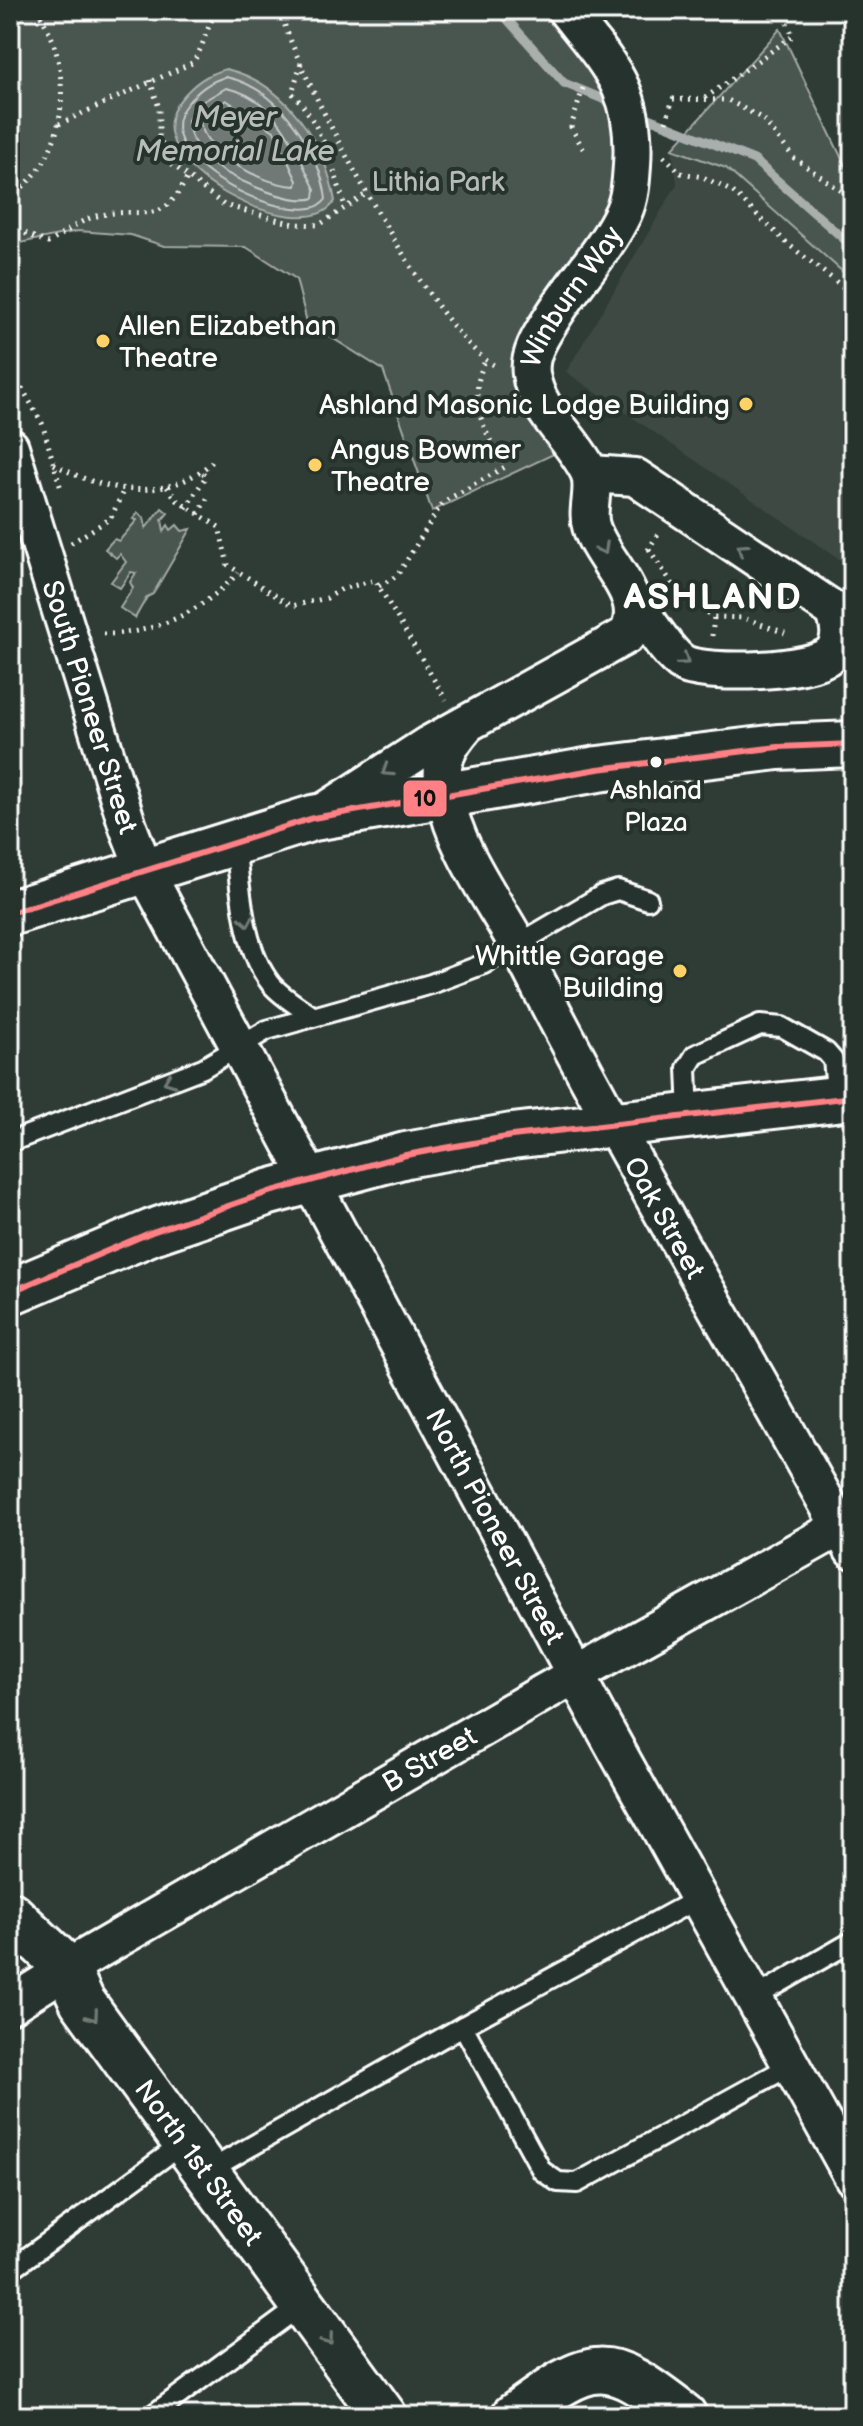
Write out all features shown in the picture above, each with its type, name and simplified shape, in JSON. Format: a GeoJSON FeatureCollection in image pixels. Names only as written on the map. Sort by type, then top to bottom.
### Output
{"type":"FeatureCollection","features":[{"type":"Feature","properties":{"kind":"main road"},"geometry":{"type":"LineString","coordinates":[[10,913],[146,873],[313,818],[613,767],[778,747],[853,744]]}},
{"type":"Feature","properties":{"kind":"main road"},"geometry":{"type":"LineString","coordinates":[[10,1292],[152,1232],[311,1181],[406,1155],[512,1136],[845,1098]]}},
{"type":"Feature","properties":{"kind":"main road","name":"North 1st Street"},"geometry":{"type":"LineString","coordinates":[[10,1914],[67,1968],[82,2001],[384,2416]]}},
{"type":"Feature","properties":{"kind":"main road"},"geometry":{"type":"LineString","coordinates":[[514,2416],[573,2377],[595,2369],[617,2371],[633,2378],[684,2416]]}},
{"type":"Feature","properties":{"kind":"street","name":"Winburn Way"},"geometry":{"type":"LineString","coordinates":[[566,10],[603,81],[634,123],[633,161],[624,211],[540,337],[530,370],[541,400],[591,474]]}},
{"type":"Feature","properties":{"kind":"street","name":"South Pioneer Street"},"geometry":{"type":"LineString","coordinates":[[10,447],[128,827],[146,873]]}},
{"type":"Feature","properties":{"kind":"street"},"geometry":{"type":"LineString","coordinates":[[591,474],[635,477],[844,617],[834,652],[816,665],[700,670],[680,662],[634,602],[590,526],[591,474]]}},
{"type":"Feature","properties":{"kind":"street"},"geometry":{"type":"LineString","coordinates":[[313,818],[458,715],[627,635],[634,624],[634,602]]}},
{"type":"Feature","properties":{"kind":"street"},"geometry":{"type":"LineString","coordinates":[[445,796],[441,768],[458,715]]}},
{"type":"Feature","properties":{"kind":"street","name":"Oak Street"},"geometry":{"type":"LineString","coordinates":[[445,796],[455,832],[612,1124],[849,1532]]}},
{"type":"Feature","properties":{"kind":"street","name":"North Pioneer Street"},"geometry":{"type":"LineString","coordinates":[[146,873],[575,1675],[853,2177]]}},
{"type":"Feature","properties":{"kind":"street","name":"B Street"},"geometry":{"type":"LineString","coordinates":[[10,2005],[67,1968],[575,1675],[849,1532]]}},
{"type":"Feature","properties":{"kind":"lane"},"geometry":{"type":"LineString","coordinates":[[235,844],[249,935],[257,963],[272,986],[311,1015]]}},
{"type":"Feature","properties":{"kind":"lane"},"geometry":{"type":"LineString","coordinates":[[10,1142],[203,1068],[267,1030],[311,1015],[431,984],[484,964],[602,895],[618,890],[648,900]]}},
{"type":"Feature","properties":{"kind":"lane"},"geometry":{"type":"LineString","coordinates":[[689,1116],[687,1068],[695,1055],[760,1025],[782,1027],[826,1052],[833,1060],[845,1098]]}},
{"type":"Feature","properties":{"kind":"lane"},"geometry":{"type":"LineString","coordinates":[[10,2270],[196,2157],[463,2026],[697,1899]]}},
{"type":"Feature","properties":{"kind":"lane"},"geometry":{"type":"LineString","coordinates":[[752,1999],[853,1941]]}},
{"type":"Feature","properties":{"kind":"lane"},"geometry":{"type":"LineString","coordinates":[[463,2026],[542,2171],[558,2182],[577,2183],[790,2066]]}},
{"type":"Feature","properties":{"kind":"lane"},"geometry":{"type":"LineString","coordinates":[[151,2416],[302,2305]]}},
{"type":"Feature","properties":{"kind":"path"},"geometry":{"type":"LineString","coordinates":[[10,197],[31,180],[45,163],[59,124],[61,92],[54,45],[38,10]]}},
{"type":"Feature","properties":{"kind":"path"},"geometry":{"type":"LineString","coordinates":[[59,124],[150,80],[172,75],[192,63],[198,55],[207,25],[218,10]]}},
{"type":"Feature","properties":{"kind":"path"},"geometry":{"type":"LineString","coordinates":[[280,10],[301,63],[366,194],[450,323],[485,361],[504,368]]}},
{"type":"Feature","properties":{"kind":"path"},"geometry":{"type":"LineString","coordinates":[[704,98],[793,36],[781,10]]}},
{"type":"Feature","properties":{"kind":"path"},"geometry":{"type":"LineString","coordinates":[[301,63],[292,93],[309,110],[332,160],[345,207]]}},
{"type":"Feature","properties":{"kind":"path"},"geometry":{"type":"LineString","coordinates":[[150,80],[159,108],[159,138],[173,165],[224,205],[294,224],[319,225],[366,194]]}},
{"type":"Feature","properties":{"kind":"path"},"geometry":{"type":"LineString","coordinates":[[586,154],[571,127],[603,81]]}},
{"type":"Feature","properties":{"kind":"path"},"geometry":{"type":"LineString","coordinates":[[673,99],[728,100],[763,119],[794,158],[853,199]]}},
{"type":"Feature","properties":{"kind":"path"},"geometry":{"type":"LineString","coordinates":[[633,161],[657,149],[681,173],[703,177],[733,192],[788,244],[853,295]]}},
{"type":"Feature","properties":{"kind":"path"},"geometry":{"type":"LineString","coordinates":[[10,236],[22,232],[48,243],[76,224],[98,216],[162,211],[176,199],[187,178]]}},
{"type":"Feature","properties":{"kind":"path"},"geometry":{"type":"LineString","coordinates":[[379,586],[397,576],[443,502],[505,467],[477,414],[477,385],[485,361]]}},
{"type":"Feature","properties":{"kind":"path"},"geometry":{"type":"LineString","coordinates":[[54,464],[81,478],[124,489],[167,487],[202,472],[216,458]]}},
{"type":"Feature","properties":{"kind":"path"},"geometry":{"type":"LineString","coordinates":[[186,508],[206,476],[202,472]]}},
{"type":"Feature","properties":{"kind":"path"},"geometry":{"type":"LineString","coordinates":[[167,487],[171,495],[186,508],[222,530],[228,565],[299,607],[356,584],[375,580],[458,715]]}},
{"type":"Feature","properties":{"kind":"path"},"geometry":{"type":"LineString","coordinates":[[70,543],[111,518],[124,489]]}},
{"type":"Feature","properties":{"kind":"path"},"geometry":{"type":"LineString","coordinates":[[198,514],[208,497]]}},
{"type":"Feature","properties":{"kind":"path"},"geometry":{"type":"LineString","coordinates":[[643,557],[661,530]]}},
{"type":"Feature","properties":{"kind":"path"},"geometry":{"type":"LineString","coordinates":[[649,549],[677,591],[714,617],[744,618],[774,626],[790,635]]}},
{"type":"Feature","properties":{"kind":"path"},"geometry":{"type":"LineString","coordinates":[[98,634],[136,633],[156,627],[206,601],[238,573]]}},
{"type":"Feature","properties":{"kind":"path"},"geometry":{"type":"LineString","coordinates":[[710,644],[714,617]]}},
{"type":"Feature","properties":{"kind":"shaded area"},"geometry":{"type":"Polygon","coordinates":[[[672,149],[726,168],[853,281],[853,569],[566,372],[677,184],[672,149]]]}},
{"type":"Feature","properties":{"kind":"green space","name":"Lithia Park"},"geometry":{"type":"Polygon","coordinates":[[[10,10],[566,10],[599,51],[631,185],[540,337],[558,452],[432,511],[383,370],[307,322],[296,279],[246,247],[164,246],[131,235],[78,231],[10,245],[10,10]]]}},
{"type":"Feature","properties":{"kind":"green space"},"geometry":{"type":"Polygon","coordinates":[[[780,29],[853,182],[853,281],[726,168],[672,149],[780,29]]]}},
{"type":"Feature","properties":{"kind":"green space"},"geometry":{"type":"Polygon","coordinates":[[[162,508],[168,513],[162,520],[164,531],[168,525],[171,530],[177,525],[182,531],[191,529],[153,594],[147,597],[135,618],[120,608],[133,588],[130,582],[136,573],[131,572],[120,588],[111,582],[126,562],[120,554],[116,558],[105,549],[114,539],[119,541],[137,520],[133,519],[138,513],[144,518],[146,528],[162,508]]]}},
{"type":"Feature","properties":{"kind":"water","name":"Meyer Memorial Lake"},"geometry":{"type":"Polygon","coordinates":[[[226,69],[248,76],[267,87],[299,118],[312,137],[330,179],[335,201],[317,214],[290,216],[258,208],[226,194],[197,173],[178,150],[171,124],[181,99],[201,80],[226,69]]]}},
{"type":"Feature","properties":{"kind":"waterway"},"geometry":{"type":"LineString","coordinates":[[499,10],[564,83],[615,104]]}},
{"type":"Feature","properties":{"kind":"waterway"},"geometry":{"type":"LineString","coordinates":[[639,114],[754,160],[853,247]]}},
{"type":"Feature","properties":{"kind":"transit line","name":"10"},"geometry":{"type":"LineString","coordinates":[[10,913],[313,818],[598,769],[778,747],[853,744]]}},
{"type":"Feature","properties":{"kind":"transit line","name":"10"},"geometry":{"type":"LineString","coordinates":[[10,1292],[152,1232],[269,1192],[406,1155],[512,1136],[853,1097]]}},
{"type":"Feature","properties":{"kind":"place","name":"Allen Elizabethan Theatre"},"geometry":{"type":"Point","coordinates":[103,341]}},
{"type":"Feature","properties":{"kind":"place","name":"Ashland Masonic Lodge Building"},"geometry":{"type":"Point","coordinates":[746,404]}},
{"type":"Feature","properties":{"kind":"place","name":"Angus Bowmer Theatre"},"geometry":{"type":"Point","coordinates":[315,465]}},
{"type":"Feature","properties":{"kind":"place","name":"Ashland Plaza"},"geometry":{"type":"Point","coordinates":[656,762]}},
{"type":"Feature","properties":{"kind":"place","name":"Whittle Garage Building"},"geometry":{"type":"Point","coordinates":[680,971]}},
{"type":"Feature","properties":{"kind":"district","name":"ASHLAND"},"geometry":{"type":"Point","coordinates":[713,596]}}]}
